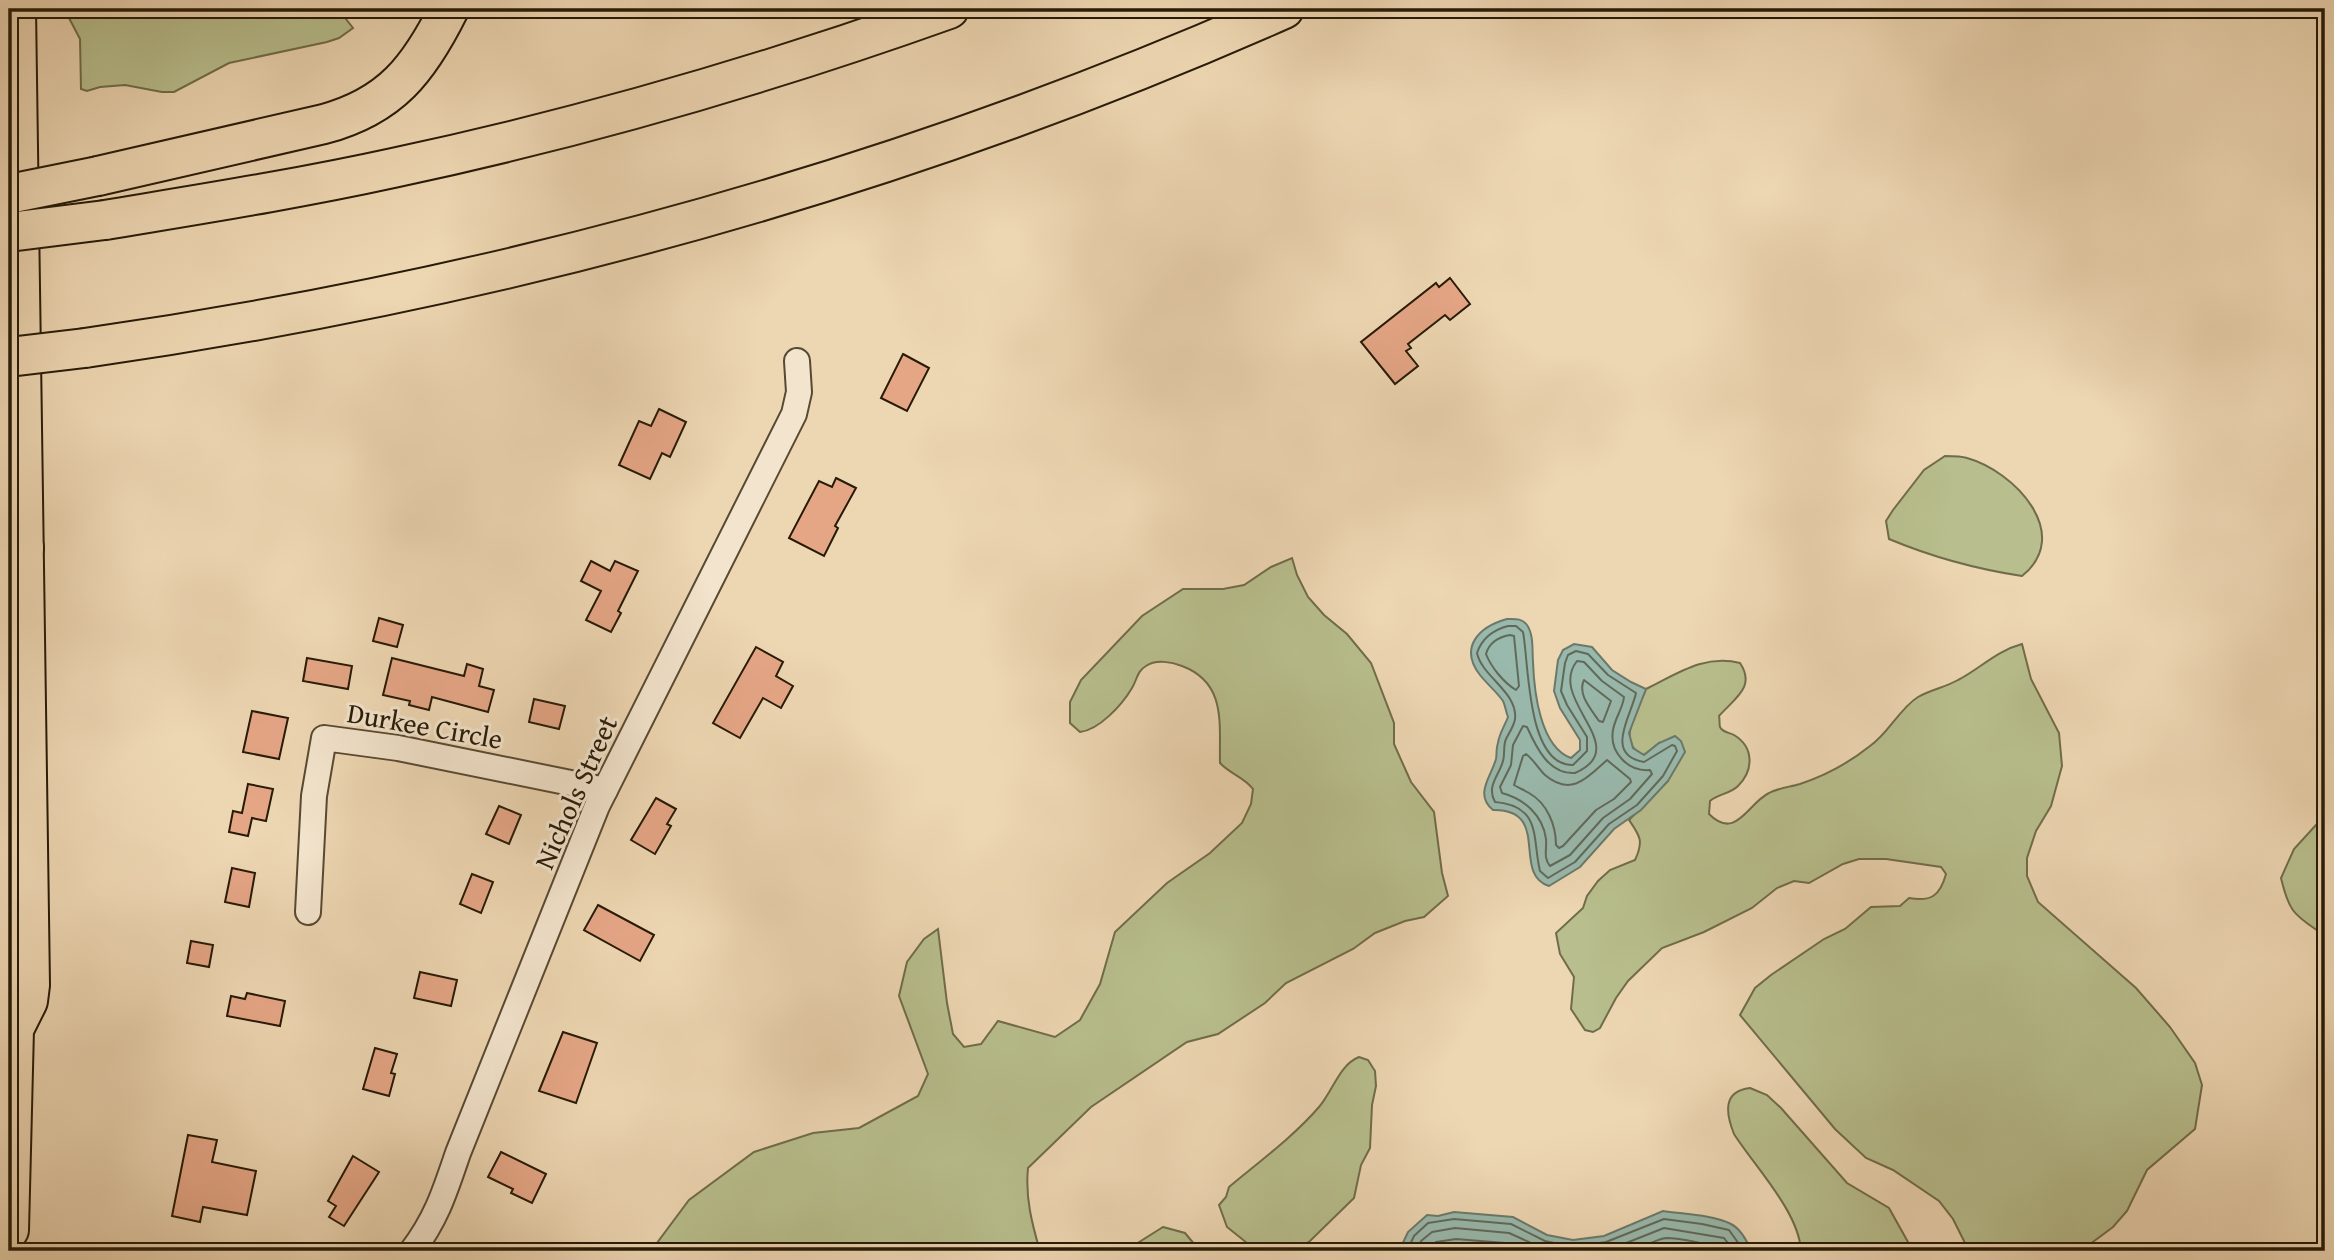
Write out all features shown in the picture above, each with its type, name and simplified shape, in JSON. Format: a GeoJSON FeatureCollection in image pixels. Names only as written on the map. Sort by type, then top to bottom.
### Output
{"type":"FeatureCollection","features":[{"type":"Feature","properties":{"kind":"main road"},"geometry":{"type":"LineString","coordinates":[[9,1230],[11,1025],[28,1001],[30,985],[16,564],[16,9]]}},
{"type":"Feature","properties":{"kind":"main road"},"geometry":{"type":"LineString","coordinates":[[428,46],[433,32],[434,9]]}},
{"type":"Feature","properties":{"kind":"main road"},"geometry":{"type":"LineString","coordinates":[[9,194],[98,176],[353,115],[380,99],[405,79],[449,9]]}},
{"type":"Feature","properties":{"kind":"main road"},"geometry":{"type":"LineString","coordinates":[[9,232],[318,184],[546,132],[692,92],[838,47],[948,9]]}},
{"type":"Feature","properties":{"kind":"main road"},"geometry":{"type":"LineString","coordinates":[[9,357],[85,348],[355,303],[497,272],[647,234],[953,139],[1112,80],[1284,9]]}},
{"type":"Feature","properties":{"kind":"street","name":"Nichols Street"},"geometry":{"type":"LineString","coordinates":[[412,1251],[431,1226],[441,1203],[458,1153],[605,790],[794,414],[799,393],[797,361]]}},
{"type":"Feature","properties":{"kind":"street","name":"Durkee Circle"},"geometry":{"type":"LineString","coordinates":[[308,912],[314,796],[324,738],[398,748],[605,790]]}},
{"type":"Feature","properties":{"kind":"green space"},"geometry":{"type":"Polygon","coordinates":[[[123,9],[338,9],[353,28],[339,38],[327,42],[229,63],[174,92],[125,85],[87,91],[81,89],[80,39],[68,16],[123,9]]]}},
{"type":"Feature","properties":{"kind":"green space"},"geometry":{"type":"Polygon","coordinates":[[[1945,456],[1965,457],[1985,465],[2003,476],[2032,506],[2040,524],[2042,542],[2036,559],[2022,576],[1954,562],[1889,539],[1886,521],[1893,510],[1924,470],[1945,456]]]}},
{"type":"Feature","properties":{"kind":"green space"},"geometry":{"type":"Polygon","coordinates":[[[1292,558],[1308,597],[1347,634],[1371,663],[1394,723],[1394,744],[1411,782],[1434,812],[1442,873],[1448,896],[1424,917],[1375,933],[1353,949],[1286,983],[1265,1003],[1218,1034],[1187,1042],[1091,1107],[1028,1168],[1028,1200],[1040,1251],[651,1251],[689,1200],[754,1152],[813,1133],[859,1128],[918,1096],[928,1074],[899,996],[907,962],[924,939],[938,929],[953,1034],[964,1047],[981,1044],[998,1021],[1055,1037],[1080,1020],[1100,984],[1115,932],[1167,883],[1210,853],[1242,823],[1251,804],[1253,789],[1220,763],[1218,706],[1207,683],[1197,673],[1169,662],[1146,666],[1116,709],[1095,727],[1080,732],[1070,723],[1070,702],[1081,680],[1142,616],[1183,589],[1223,589],[1244,585],[1271,567],[1292,558]]]}},
{"type":"Feature","properties":{"kind":"green space"},"geometry":{"type":"Polygon","coordinates":[[[2022,644],[2031,679],[2059,733],[2062,766],[2051,806],[2036,831],[2027,858],[2027,876],[2038,902],[2136,988],[2170,1027],[2195,1063],[2202,1085],[2195,1129],[2147,1170],[2127,1211],[2113,1227],[2082,1250],[1969,1251],[1953,1219],[1939,1201],[1893,1170],[1866,1158],[1835,1129],[1740,1015],[1755,988],[1824,939],[1845,929],[1871,907],[1900,906],[1909,898],[1923,899],[1934,896],[1941,888],[1946,874],[1941,867],[1886,859],[1859,859],[1843,864],[1809,883],[1794,881],[1777,888],[1752,908],[1704,932],[1662,948],[1628,981],[1600,1028],[1593,1032],[1585,1030],[1571,1009],[1574,977],[1560,954],[1556,933],[1583,908],[1587,896],[1598,881],[1610,870],[1635,860],[1640,839],[1629,820],[1668,781],[1659,743],[1644,755],[1635,750],[1631,743],[1631,725],[1646,689],[1703,663],[1740,663],[1746,679],[1745,686],[1719,716],[1720,727],[1741,740],[1745,746],[1750,759],[1749,766],[1738,786],[1710,801],[1709,814],[1727,824],[1741,818],[1769,793],[1809,781],[1845,763],[1877,741],[1918,697],[1953,682],[2004,651],[2022,644]]]}},
{"type":"Feature","properties":{"kind":"green space"},"geometry":{"type":"Polygon","coordinates":[[[2325,815],[2325,936],[2291,908],[2281,878],[2294,849],[2325,815]]]}},
{"type":"Feature","properties":{"kind":"green space"},"geometry":{"type":"Polygon","coordinates":[[[1359,1057],[1368,1060],[1375,1071],[1376,1086],[1372,1105],[1370,1148],[1361,1165],[1354,1198],[1310,1241],[1293,1251],[1257,1251],[1227,1227],[1219,1205],[1226,1197],[1229,1187],[1309,1118],[1324,1101],[1346,1066],[1359,1057]]]}},
{"type":"Feature","properties":{"kind":"green space"},"geometry":{"type":"Polygon","coordinates":[[[1750,1088],[1767,1095],[1781,1108],[1847,1183],[1889,1208],[1913,1251],[1801,1251],[1793,1221],[1731,1126],[1728,1105],[1731,1099],[1741,1090],[1750,1088]]]}},
{"type":"Feature","properties":{"kind":"green space"},"geometry":{"type":"Polygon","coordinates":[[[1163,1227],[1185,1233],[1200,1251],[1125,1251],[1163,1227]]]}},
{"type":"Feature","properties":{"kind":"water"},"geometry":{"type":"Polygon","coordinates":[[[1507,619],[1521,620],[1531,633],[1537,702],[1546,730],[1561,752],[1571,758],[1580,750],[1580,740],[1560,708],[1554,691],[1558,660],[1563,650],[1574,644],[1592,647],[1612,670],[1646,689],[1629,733],[1633,748],[1644,755],[1659,743],[1675,736],[1681,741],[1685,752],[1668,781],[1641,810],[1614,829],[1580,867],[1549,886],[1538,879],[1533,869],[1527,830],[1521,820],[1511,812],[1493,810],[1487,804],[1484,792],[1508,717],[1503,701],[1474,665],[1472,648],[1480,633],[1507,619]]]}},
{"type":"Feature","properties":{"kind":"water"},"geometry":{"type":"Polygon","coordinates":[[[1663,1211],[1707,1217],[1731,1224],[1741,1232],[1752,1251],[1399,1251],[1408,1232],[1427,1215],[1438,1216],[1454,1212],[1513,1217],[1547,1235],[1573,1240],[1604,1236],[1663,1211]]]}},
{"type":"Feature","properties":{"kind":"building"},"geometry":{"type":"Polygon","coordinates":[[[1450,278],[1470,304],[1450,320],[1445,315],[1408,344],[1411,348],[1406,351],[1418,366],[1395,384],[1361,342],[1436,283],[1439,287],[1450,278]]]}},
{"type":"Feature","properties":{"kind":"building"},"geometry":{"type":"Polygon","coordinates":[[[903,354],[929,368],[907,411],[881,398],[903,354]]]}},
{"type":"Feature","properties":{"kind":"building"},"geometry":{"type":"Polygon","coordinates":[[[659,409],[686,422],[670,457],[662,453],[650,479],[619,465],[639,421],[651,426],[659,409]]]}},
{"type":"Feature","properties":{"kind":"building"},"geometry":{"type":"Polygon","coordinates":[[[836,478],[856,488],[835,526],[838,528],[824,556],[789,538],[819,481],[832,487],[836,478]]]}},
{"type":"Feature","properties":{"kind":"building"},"geometry":{"type":"Polygon","coordinates":[[[591,561],[610,571],[615,561],[638,571],[611,632],[586,620],[601,591],[581,581],[591,561]]]}},
{"type":"Feature","properties":{"kind":"building"},"geometry":{"type":"Polygon","coordinates":[[[379,618],[403,625],[397,647],[373,641],[379,618]]]}},
{"type":"Feature","properties":{"kind":"building"},"geometry":{"type":"Polygon","coordinates":[[[756,647],[783,662],[776,676],[793,686],[781,708],[763,698],[740,738],[713,723],[756,647]]]}},
{"type":"Feature","properties":{"kind":"building"},"geometry":{"type":"Polygon","coordinates":[[[307,658],[352,666],[348,689],[303,681],[307,658]]]}},
{"type":"Feature","properties":{"kind":"building"},"geometry":{"type":"Polygon","coordinates":[[[392,658],[464,676],[467,664],[483,669],[479,686],[494,690],[488,712],[432,697],[429,710],[409,705],[410,701],[383,695],[392,658]]]}},
{"type":"Feature","properties":{"kind":"building"},"geometry":{"type":"Polygon","coordinates":[[[534,699],[565,706],[559,729],[529,722],[534,699]]]}},
{"type":"Feature","properties":{"kind":"building"},"geometry":{"type":"Polygon","coordinates":[[[252,711],[288,718],[279,759],[243,752],[252,711]]]}},
{"type":"Feature","properties":{"kind":"building"},"geometry":{"type":"Polygon","coordinates":[[[248,784],[273,789],[266,821],[252,818],[248,836],[229,832],[233,811],[242,813],[248,784]]]}},
{"type":"Feature","properties":{"kind":"building"},"geometry":{"type":"Polygon","coordinates":[[[656,798],[676,809],[667,824],[671,826],[655,854],[631,840],[656,798]]]}},
{"type":"Feature","properties":{"kind":"building"},"geometry":{"type":"Polygon","coordinates":[[[499,806],[521,815],[509,844],[486,834],[499,806]]]}},
{"type":"Feature","properties":{"kind":"building"},"geometry":{"type":"Polygon","coordinates":[[[232,868],[255,873],[249,907],[225,902],[232,868]]]}},
{"type":"Feature","properties":{"kind":"building"},"geometry":{"type":"Polygon","coordinates":[[[472,874],[493,882],[481,913],[460,904],[472,874]]]}},
{"type":"Feature","properties":{"kind":"building"},"geometry":{"type":"Polygon","coordinates":[[[598,905],[654,935],[640,961],[584,930],[598,905]]]}},
{"type":"Feature","properties":{"kind":"building"},"geometry":{"type":"Polygon","coordinates":[[[191,941],[213,945],[209,967],[187,963],[191,941]]]}},
{"type":"Feature","properties":{"kind":"building"},"geometry":{"type":"Polygon","coordinates":[[[420,972],[457,980],[451,1006],[414,998],[420,972]]]}},
{"type":"Feature","properties":{"kind":"building"},"geometry":{"type":"Polygon","coordinates":[[[247,993],[285,1001],[280,1026],[227,1016],[231,996],[245,999],[247,993]]]}},
{"type":"Feature","properties":{"kind":"building"},"geometry":{"type":"Polygon","coordinates":[[[563,1032],[597,1043],[576,1103],[539,1091],[563,1032]]]}},
{"type":"Feature","properties":{"kind":"building"},"geometry":{"type":"Polygon","coordinates":[[[375,1048],[397,1054],[391,1073],[395,1074],[389,1096],[363,1089],[375,1048]]]}},
{"type":"Feature","properties":{"kind":"building"},"geometry":{"type":"Polygon","coordinates":[[[188,1135],[217,1140],[212,1162],[256,1171],[247,1215],[203,1207],[200,1222],[172,1216],[188,1135]]]}},
{"type":"Feature","properties":{"kind":"building"},"geometry":{"type":"Polygon","coordinates":[[[501,1152],[546,1174],[532,1203],[511,1193],[513,1189],[488,1177],[501,1152]]]}},
{"type":"Feature","properties":{"kind":"building"},"geometry":{"type":"Polygon","coordinates":[[[353,1156],[379,1172],[344,1226],[329,1217],[336,1206],[328,1201],[353,1156]]]}}]}
